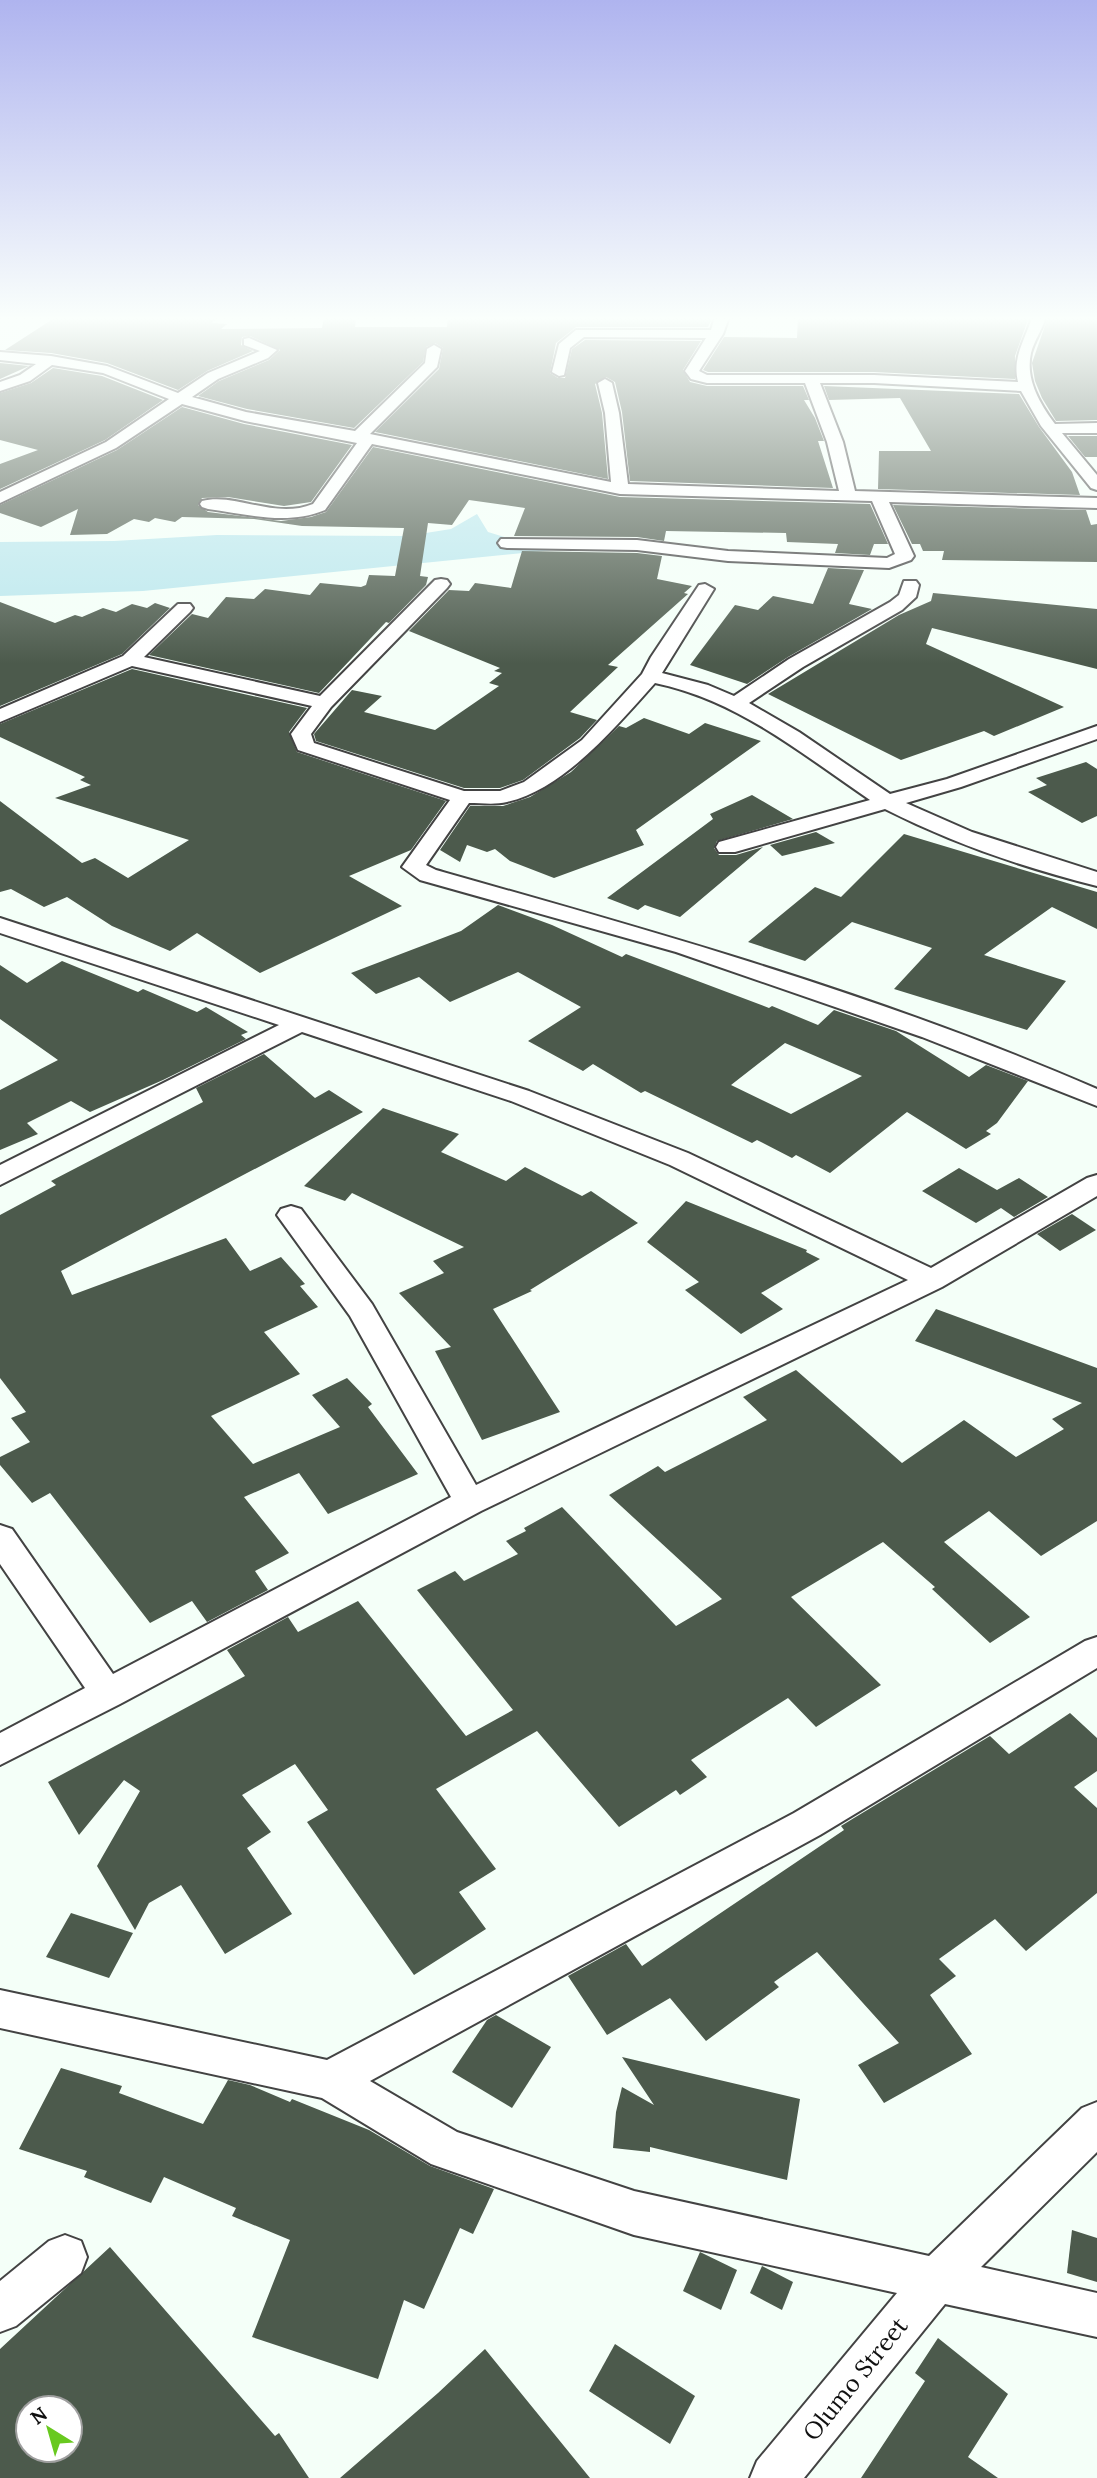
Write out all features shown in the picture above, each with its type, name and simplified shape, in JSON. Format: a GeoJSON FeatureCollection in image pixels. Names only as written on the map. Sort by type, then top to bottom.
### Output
{"type":"FeatureCollection","features":[{"type":"Feature","properties":{"kind":"street"},"geometry":{"type":"LineString","coordinates":[[0,498],[111,444],[128,433]]}},
{"type":"Feature","properties":{"kind":"street"},"geometry":{"type":"LineString","coordinates":[[330,433],[475,458],[620,489],[1097,503]]}},
{"type":"Feature","properties":{"kind":"street"},"geometry":{"type":"LineString","coordinates":[[208,504],[284,514],[311,512],[319,507],[368,433]]}},
{"type":"Feature","properties":{"kind":"street"},"geometry":{"type":"LineString","coordinates":[[614,433],[620,489]]}},
{"type":"Feature","properties":{"kind":"street"},"geometry":{"type":"LineString","coordinates":[[831,433],[848,495]]}},
{"type":"Feature","properties":{"kind":"street"},"geometry":{"type":"LineString","coordinates":[[1054,433],[1097,485]]}},
{"type":"Feature","properties":{"kind":"street"},"geometry":{"type":"LineString","coordinates":[[507,543],[637,545],[752,558],[889,563],[905,556],[877,496]]}},
{"type":"Feature","properties":{"kind":"street"},"geometry":{"type":"LineString","coordinates":[[441,584],[324,703],[301,734],[305,746],[346,762],[463,797],[503,797],[531,786],[589,744],[651,676],[660,657],[705,589]]}},
{"type":"Feature","properties":{"kind":"street"},"geometry":{"type":"LineString","coordinates":[[737,703],[796,663],[896,606],[907,597],[910,585]]}},
{"type":"Feature","properties":{"kind":"street"},"geometry":{"type":"LineString","coordinates":[[0,716],[131,660],[184,608]]}},
{"type":"Feature","properties":{"kind":"street"},"geometry":{"type":"LineString","coordinates":[[131,660],[324,703]]}},
{"type":"Feature","properties":{"kind":"street"},"geometry":{"type":"LineString","coordinates":[[651,676],[684,681],[737,703],[810,748],[886,800],[931,824],[1007,853],[1097,879]]}},
{"type":"Feature","properties":{"kind":"street"},"geometry":{"type":"LineString","coordinates":[[727,847],[954,783],[1097,732]]}},
{"type":"Feature","properties":{"kind":"street"},"geometry":{"type":"LineString","coordinates":[[463,797],[413,867],[428,875],[684,947],[931,1032],[1035,1071],[1097,1098]]}},
{"type":"Feature","properties":{"kind":"street"},"geometry":{"type":"LineString","coordinates":[[0,925],[520,1096],[679,1159],[932,1280]]}},
{"type":"Feature","properties":{"kind":"street"},"geometry":{"type":"LineString","coordinates":[[0,1176],[301,1023]]}},
{"type":"Feature","properties":{"kind":"street"},"geometry":{"type":"LineString","coordinates":[[0,1750],[470,1502],[932,1280],[1097,1184]]}},
{"type":"Feature","properties":{"kind":"street"},"geometry":{"type":"LineString","coordinates":[[291,1214],[362,1311],[470,1502]]}},
{"type":"Feature","properties":{"kind":"street"},"geometry":{"type":"LineString","coordinates":[[0,1538],[108,1694]]}},
{"type":"Feature","properties":{"kind":"street"},"geometry":{"type":"LineString","coordinates":[[330,2080],[807,1824],[1097,1651]]}},
{"type":"Feature","properties":{"kind":"street"},"geometry":{"type":"LineString","coordinates":[[0,2009],[330,2080],[446,2149],[634,2213],[1097,2315]]}},
{"type":"Feature","properties":{"kind":"street","name":"Olumo Street"},"geometry":{"type":"LineString","coordinates":[[774,2478],[936,2280],[1097,2123]]}},
{"type":"Feature","properties":{"kind":"street"},"geometry":{"type":"LineString","coordinates":[[0,2310],[65,2257]]}},
{"type":"Feature","properties":{"kind":"shaded area"},"geometry":{"type":"Polygon","coordinates":[[[477,514],[488,532],[527,544],[630,549],[563,549],[143,591],[0,596],[0,542],[114,541],[217,535],[407,536],[451,529],[477,514]]]}},
{"type":"Feature","properties":{"kind":"building"},"geometry":{"type":"Polygon","coordinates":[[[0,433],[116,433],[0,489],[0,464],[38,450],[0,440],[0,433]]]}},
{"type":"Feature","properties":{"kind":"building"},"geometry":{"type":"Polygon","coordinates":[[[143,433],[288,433],[352,445],[311,502],[284,506],[228,497],[202,498],[198,505],[208,512],[281,521],[326,512],[373,447],[620,497],[870,504],[888,544],[874,544],[870,555],[835,553],[838,544],[787,542],[786,533],[666,531],[664,541],[637,537],[514,536],[525,508],[469,500],[452,525],[428,523],[420,576],[428,577],[426,585],[389,623],[386,622],[319,693],[149,655],[192,614],[208,618],[226,597],[254,599],[265,589],[310,595],[320,583],[361,587],[366,585],[369,575],[395,576],[404,528],[302,526],[254,519],[182,517],[175,522],[155,518],[149,522],[134,519],[107,534],[70,535],[78,509],[41,527],[0,513],[0,505],[117,450],[143,433]]]}},
{"type":"Feature","properties":{"kind":"building"},"geometry":{"type":"Polygon","coordinates":[[[378,433],[604,433],[608,479],[378,433]]]}},
{"type":"Feature","properties":{"kind":"building"},"geometry":{"type":"Polygon","coordinates":[[[624,433],[821,433],[824,441],[818,441],[833,488],[630,481],[624,433]]]}},
{"type":"Feature","properties":{"kind":"building"},"geometry":{"type":"Polygon","coordinates":[[[920,433],[1043,433],[1072,472],[1080,495],[878,489],[879,451],[931,451],[920,433]]]}},
{"type":"Feature","properties":{"kind":"building"},"geometry":{"type":"Polygon","coordinates":[[[1068,436],[1097,436],[1097,457],[1085,457],[1068,436]]]}},
{"type":"Feature","properties":{"kind":"building"},"geometry":{"type":"Polygon","coordinates":[[[893,505],[1086,510],[1091,525],[1097,524],[1097,562],[942,560],[944,551],[923,551],[920,544],[912,544],[893,505]]]}},
{"type":"Feature","properties":{"kind":"building"},"geometry":{"type":"Polygon","coordinates":[[[522,551],[637,553],[662,556],[657,579],[692,586],[684,593],[688,594],[608,665],[618,667],[570,712],[597,720],[580,738],[523,780],[500,788],[464,788],[316,741],[314,734],[352,690],[382,696],[364,712],[435,730],[499,686],[489,683],[502,673],[494,671],[500,668],[409,631],[449,590],[469,591],[475,583],[511,588],[522,551]]]}},
{"type":"Feature","properties":{"kind":"building"},"geometry":{"type":"Polygon","coordinates":[[[828,568],[864,570],[849,604],[872,609],[747,684],[690,665],[735,605],[758,610],[773,596],[813,604],[828,568]]]}},
{"type":"Feature","properties":{"kind":"building"},"geometry":{"type":"Polygon","coordinates":[[[933,593],[1097,609],[1097,669],[932,628],[926,644],[1064,707],[994,736],[984,731],[901,760],[768,694],[899,615],[931,601],[933,593]]]}},
{"type":"Feature","properties":{"kind":"building"},"geometry":{"type":"Polygon","coordinates":[[[0,602],[55,623],[75,615],[82,617],[103,608],[116,612],[132,604],[147,608],[155,603],[170,608],[122,654],[0,706],[0,602]]]}},
{"type":"Feature","properties":{"kind":"building"},"geometry":{"type":"Polygon","coordinates":[[[132,669],[307,708],[289,732],[297,752],[446,801],[411,850],[349,876],[402,906],[260,973],[197,933],[170,951],[112,926],[67,897],[44,907],[11,889],[0,892],[0,801],[82,863],[95,858],[128,878],[189,840],[55,798],[91,785],[80,780],[85,777],[0,737],[0,724],[132,669]]]}},
{"type":"Feature","properties":{"kind":"building"},"geometry":{"type":"Polygon","coordinates":[[[644,718],[689,734],[705,723],[761,741],[636,830],[644,845],[554,878],[510,861],[495,849],[487,852],[467,845],[460,862],[440,850],[470,806],[503,806],[530,797],[571,772],[619,726],[626,728],[644,718]]]}},
{"type":"Feature","properties":{"kind":"building"},"geometry":{"type":"Polygon","coordinates":[[[1086,762],[1097,769],[1097,816],[1082,823],[1028,792],[1047,785],[1036,778],[1086,762]]]}},
{"type":"Feature","properties":{"kind":"building"},"geometry":{"type":"Polygon","coordinates":[[[752,795],[793,819],[717,841],[714,848],[719,855],[736,855],[763,847],[680,917],[645,905],[638,910],[607,898],[713,819],[710,814],[752,795]]]}},
{"type":"Feature","properties":{"kind":"building"},"geometry":{"type":"Polygon","coordinates":[[[816,832],[835,843],[782,856],[770,845],[816,832]]]}},
{"type":"Feature","properties":{"kind":"building"},"geometry":{"type":"Polygon","coordinates":[[[904,834],[1097,892],[1097,929],[1052,907],[984,955],[1066,981],[1027,1030],[894,989],[932,948],[852,922],[805,961],[748,942],[815,887],[841,897],[904,834]]]}},
{"type":"Feature","properties":{"kind":"building"},"geometry":{"type":"Polygon","coordinates":[[[498,905],[552,925],[622,957],[626,954],[818,1025],[834,1010],[896,1031],[969,1077],[986,1065],[1028,1081],[997,1123],[986,1131],[991,1134],[966,1149],[907,1112],[830,1173],[796,1155],[792,1158],[757,1140],[752,1143],[645,1091],[641,1093],[593,1064],[583,1071],[528,1041],[581,1007],[518,972],[450,1002],[419,977],[376,994],[351,973],[461,931],[498,905]],[[785,1043],[731,1085],[791,1114],[862,1076],[785,1043]]]}},
{"type":"Feature","properties":{"kind":"building"},"geometry":{"type":"Polygon","coordinates":[[[62,961],[138,992],[143,989],[197,1012],[206,1007],[248,1032],[241,1035],[246,1039],[90,1112],[71,1101],[27,1123],[38,1134],[0,1150],[0,1090],[58,1060],[0,1019],[0,965],[27,983],[62,961]]]}},
{"type":"Feature","properties":{"kind":"building"},"geometry":{"type":"Polygon","coordinates":[[[264,1054],[315,1098],[329,1090],[363,1112],[61,1271],[72,1295],[226,1238],[250,1271],[281,1257],[305,1284],[300,1286],[318,1307],[264,1332],[300,1374],[211,1416],[253,1464],[340,1427],[312,1395],[347,1378],[372,1404],[368,1407],[418,1474],[328,1514],[299,1473],[244,1497],[289,1553],[255,1571],[268,1590],[207,1622],[192,1601],[150,1623],[50,1493],[32,1503],[0,1465],[0,1457],[30,1442],[11,1418],[26,1412],[0,1378],[0,1215],[56,1185],[51,1181],[203,1102],[196,1088],[264,1054]]]}},
{"type":"Feature","properties":{"kind":"building"},"geometry":{"type":"Polygon","coordinates":[[[383,1108],[459,1134],[441,1152],[506,1181],[525,1167],[582,1196],[591,1191],[638,1223],[530,1290],[532,1291],[493,1309],[560,1412],[482,1440],[435,1351],[451,1347],[399,1293],[444,1273],[433,1261],[464,1247],[352,1193],[345,1201],[304,1186],[383,1108]]]}},
{"type":"Feature","properties":{"kind":"building"},"geometry":{"type":"Polygon","coordinates":[[[959,1168],[997,1190],[1019,1178],[1048,1197],[1014,1217],[1001,1208],[976,1223],[922,1191],[959,1168]]]}},
{"type":"Feature","properties":{"kind":"building"},"geometry":{"type":"Polygon","coordinates":[[[686,1201],[807,1250],[806,1252],[820,1259],[761,1293],[783,1309],[741,1334],[685,1290],[699,1282],[647,1242],[686,1201]]]}},
{"type":"Feature","properties":{"kind":"building"},"geometry":{"type":"Polygon","coordinates":[[[1072,1214],[1096,1230],[1060,1251],[1037,1234],[1072,1214]]]}},
{"type":"Feature","properties":{"kind":"building"},"geometry":{"type":"Polygon","coordinates":[[[936,1309],[1097,1368],[1097,1521],[1041,1556],[989,1511],[944,1542],[1030,1617],[990,1643],[932,1589],[935,1587],[883,1542],[791,1597],[881,1685],[816,1727],[788,1698],[691,1760],[707,1777],[680,1795],[676,1790],[619,1827],[537,1731],[436,1789],[496,1869],[459,1892],[486,1929],[414,1975],[307,1822],[328,1810],[295,1764],[242,1795],[271,1832],[247,1848],[292,1914],[225,1954],[181,1885],[149,1903],[135,1930],[97,1866],[140,1791],[124,1780],[79,1835],[48,1782],[245,1676],[227,1650],[288,1617],[298,1632],[358,1601],[466,1736],[513,1710],[417,1590],[455,1571],[464,1581],[518,1554],[506,1541],[562,1507],[676,1626],[722,1599],[609,1495],[658,1466],[665,1472],[767,1420],[743,1397],[796,1370],[902,1463],[964,1420],[1016,1457],[1064,1429],[1052,1419],[1082,1403],[915,1341],[936,1309]]]}},
{"type":"Feature","properties":{"kind":"building"},"geometry":{"type":"Polygon","coordinates":[[[1070,1713],[1097,1738],[1097,1771],[1074,1787],[1097,1808],[1097,1893],[1026,1951],[995,1919],[939,1959],[956,1976],[930,1995],[972,2054],[884,2103],[858,2065],[899,2043],[817,1952],[774,1982],[779,1987],[706,2041],[670,1998],[607,2035],[568,1976],[626,1944],[642,1966],[844,1830],[841,1826],[990,1736],[1009,1754],[1070,1713]]]}},
{"type":"Feature","properties":{"kind":"building"},"geometry":{"type":"Polygon","coordinates":[[[71,1913],[133,1933],[109,1978],[46,1957],[71,1913]]]}},
{"type":"Feature","properties":{"kind":"building"},"geometry":{"type":"Polygon","coordinates":[[[496,2015],[551,2047],[512,2108],[452,2072],[487,2020],[496,2015]]]}},
{"type":"Feature","properties":{"kind":"building"},"geometry":{"type":"Polygon","coordinates":[[[622,2057],[800,2099],[787,2180],[650,2147],[650,2152],[613,2148],[616,2112],[622,2087],[654,2105],[622,2057]]]}},
{"type":"Feature","properties":{"kind":"building"},"geometry":{"type":"Polygon","coordinates":[[[61,2068],[122,2086],[119,2093],[203,2124],[228,2080],[250,2085],[369,2130],[430,2166],[494,2189],[473,2234],[460,2228],[424,2309],[404,2300],[378,2379],[252,2337],[290,2240],[232,2216],[236,2208],[164,2177],[151,2203],[84,2177],[87,2171],[19,2149],[61,2068]]]}},
{"type":"Feature","properties":{"kind":"building"},"geometry":{"type":"Polygon","coordinates":[[[1072,2230],[1097,2238],[1097,2282],[1067,2273],[1072,2230]]]}},
{"type":"Feature","properties":{"kind":"building"},"geometry":{"type":"Polygon","coordinates":[[[110,2247],[275,2436],[279,2433],[309,2478],[0,2478],[0,2349],[110,2247]]]}},
{"type":"Feature","properties":{"kind":"building"},"geometry":{"type":"Polygon","coordinates":[[[700,2252],[737,2270],[721,2310],[683,2291],[700,2252]]]}},
{"type":"Feature","properties":{"kind":"building"},"geometry":{"type":"Polygon","coordinates":[[[762,2266],[793,2282],[782,2310],[750,2293],[762,2266]]]}},
{"type":"Feature","properties":{"kind":"building"},"geometry":{"type":"Polygon","coordinates":[[[938,2338],[1008,2394],[968,2457],[998,2478],[861,2478],[925,2381],[915,2373],[938,2338]]]}},
{"type":"Feature","properties":{"kind":"building"},"geometry":{"type":"Polygon","coordinates":[[[615,2344],[695,2396],[670,2444],[589,2391],[615,2344]]]}},
{"type":"Feature","properties":{"kind":"building"},"geometry":{"type":"Polygon","coordinates":[[[485,2349],[590,2478],[340,2478],[438,2393],[485,2349]]]}}]}
